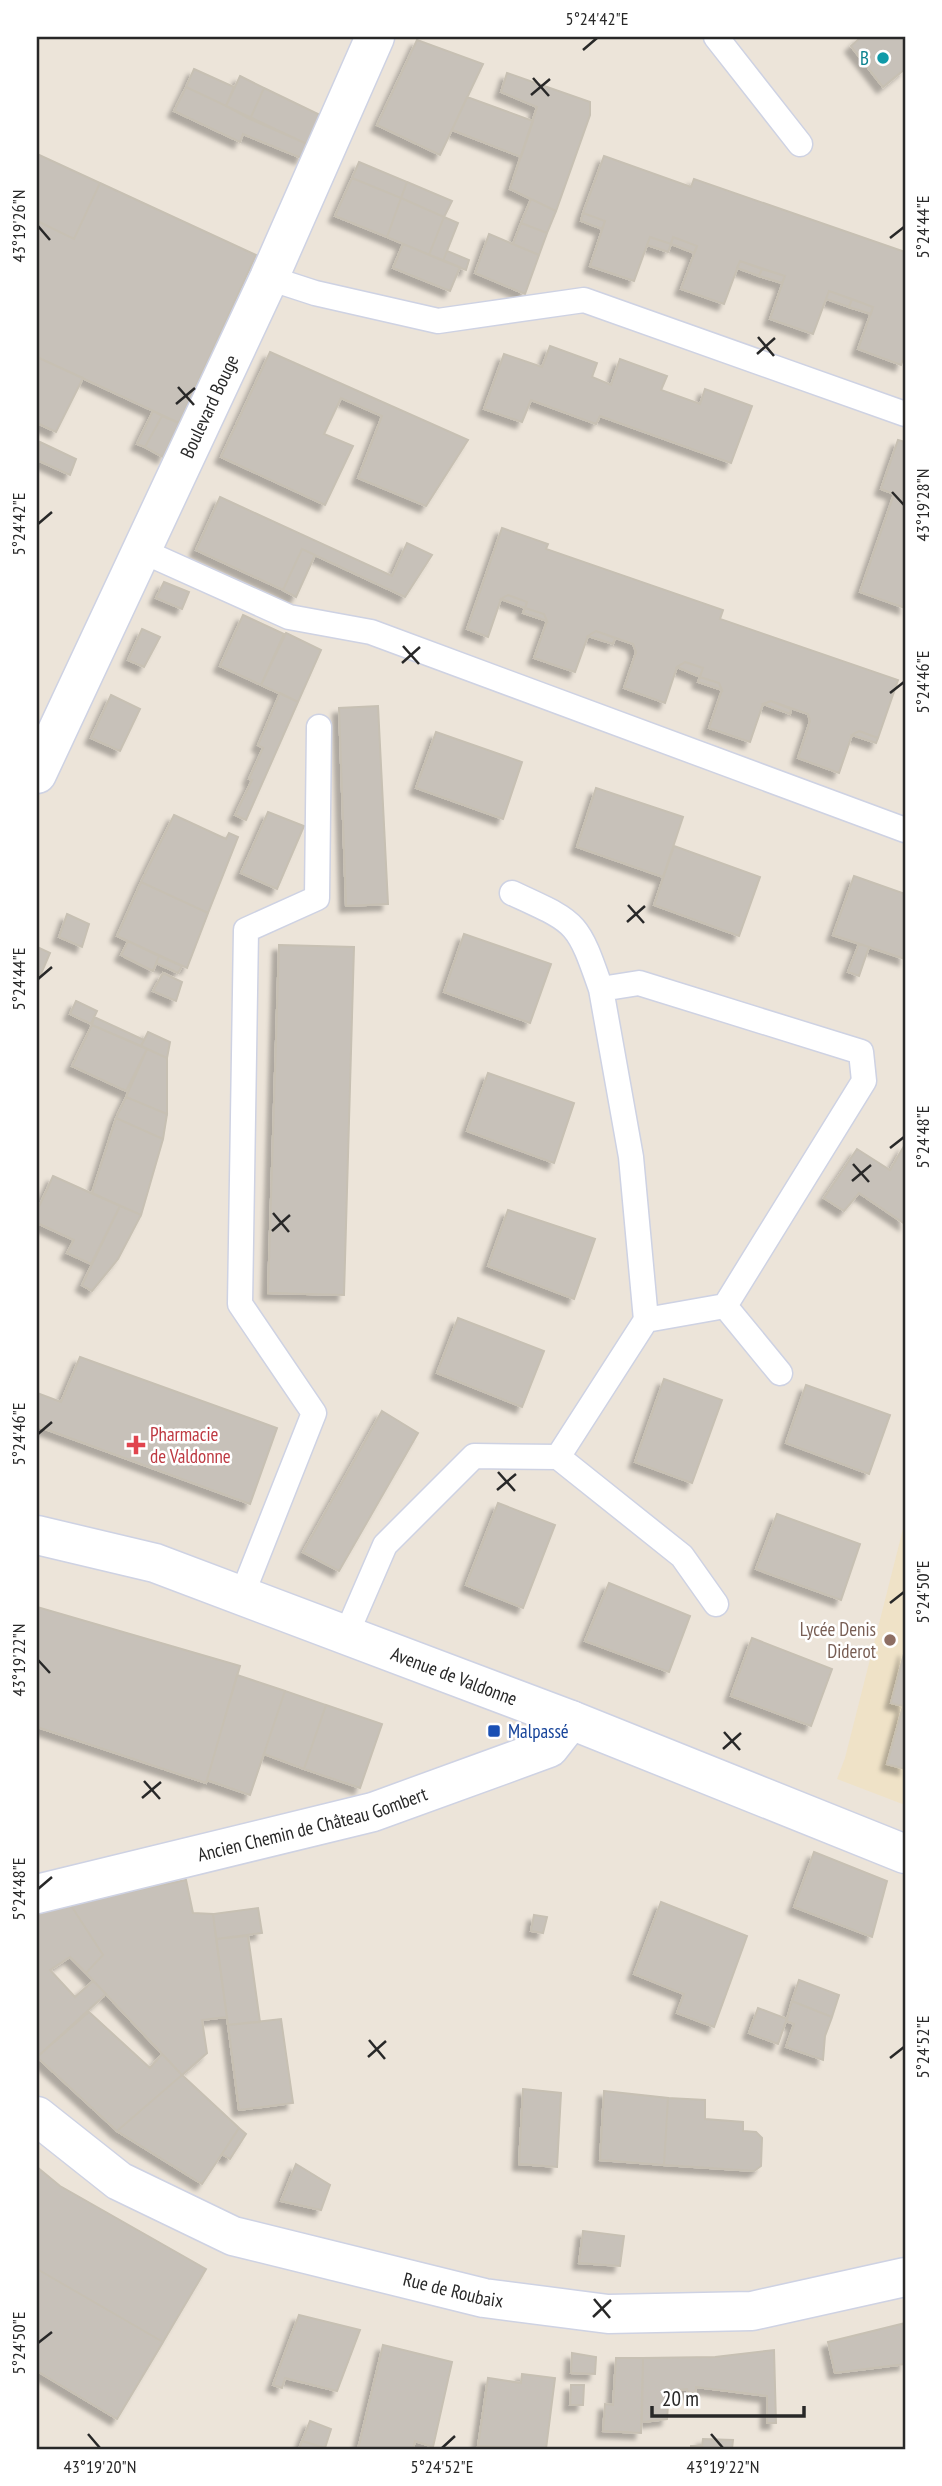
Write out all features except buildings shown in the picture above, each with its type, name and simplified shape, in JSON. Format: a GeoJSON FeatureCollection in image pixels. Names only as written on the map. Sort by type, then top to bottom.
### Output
{"type":"FeatureCollection","features":[{"type":"Feature","properties":{"kind":"street","name":"Boulevard Bouge"},"geometry":{"type":"LineString","coordinates":[[37,774],[269,278],[372,44]]}},
{"type":"Feature","properties":{"kind":"street","name":"Avenue de Valdonne"},"geometry":{"type":"LineString","coordinates":[[37,1535],[155,1563],[570,1720],[905,1854]]}},
{"type":"Feature","properties":{"kind":"street","name":"Ancien Chemin de Château Gombert"},"geometry":{"type":"LineString","coordinates":[[37,1894],[373,1812],[549,1748],[570,1720]]}},
{"type":"Feature","properties":{"kind":"street","name":"Rue de Roubaix"},"geometry":{"type":"LineString","coordinates":[[37,2116],[120,2181],[233,2236],[484,2298],[608,2314],[752,2311],[905,2277]]}},
{"type":"Feature","properties":{"kind":"lane"},"geometry":{"type":"LineString","coordinates":[[716,37],[800,144]]}},
{"type":"Feature","properties":{"kind":"lane"},"geometry":{"type":"LineString","coordinates":[[269,278],[315,293],[438,321],[584,300],[905,414]]}},
{"type":"Feature","properties":{"kind":"lane"},"geometry":{"type":"LineString","coordinates":[[140,550],[289,617],[371,632],[905,830]]}},
{"type":"Feature","properties":{"kind":"lane"},"geometry":{"type":"LineString","coordinates":[[242,1595],[314,1413],[240,1304],[246,930],[317,898],[319,727]]}},
{"type":"Feature","properties":{"kind":"lane"},"geometry":{"type":"LineString","coordinates":[[512,893],[566,918],[584,939],[601,989],[631,1157],[646,1320],[558,1457]]}},
{"type":"Feature","properties":{"kind":"lane"},"geometry":{"type":"LineString","coordinates":[[601,989],[639,984],[861,1052],[864,1081],[724,1306],[646,1320]]}},
{"type":"Feature","properties":{"kind":"lane"},"geometry":{"type":"LineString","coordinates":[[724,1306],[780,1373]]}},
{"type":"Feature","properties":{"kind":"lane"},"geometry":{"type":"LineString","coordinates":[[346,1635],[385,1545],[474,1456],[558,1457],[682,1556],[716,1604]]}},
{"type":"Feature","properties":{"kind":"shaded area","name":"Lycée Denis Diderot"},"geometry":{"type":"Polygon","coordinates":[[[905,1521],[905,1805],[837,1779],[845,1758],[905,1521]]]}},
{"type":"Feature","properties":{"kind":"place","name":"B"},"geometry":{"type":"Point","coordinates":[883,58]}},
{"type":"Feature","properties":{"kind":"place","name":"Pharmacie de Valdonne"},"geometry":{"type":"Point","coordinates":[136,1445]}},
{"type":"Feature","properties":{"kind":"place","name":"Lycée Denis Diderot"},"geometry":{"type":"Point","coordinates":[890,1640]}},
{"type":"Feature","properties":{"kind":"place","name":"Malpassé"},"geometry":{"type":"Point","coordinates":[494,1731]}}]}
